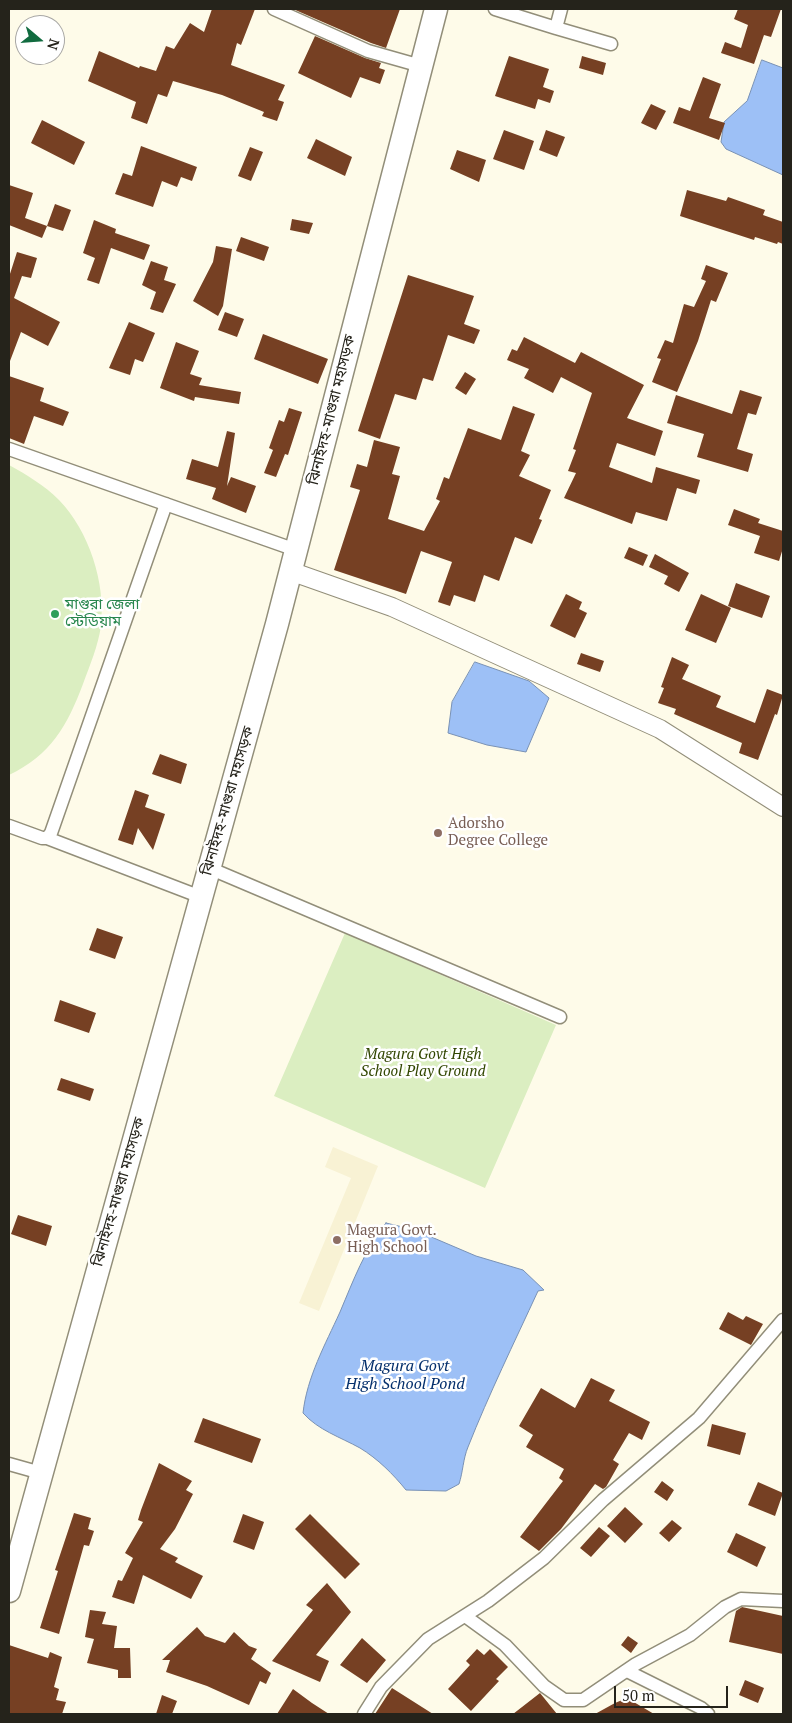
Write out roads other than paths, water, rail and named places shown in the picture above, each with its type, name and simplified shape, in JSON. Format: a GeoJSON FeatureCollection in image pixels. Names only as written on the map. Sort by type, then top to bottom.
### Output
{"type":"FeatureCollection","features":[{"type":"Feature","properties":{"kind":"highway","name":"ঝিনাইদহ-মাগুরা মহাসড়ক"},"geometry":{"type":"LineString","coordinates":[[9,1591],[293,560],[436,9]]}},
{"type":"Feature","properties":{"kind":"main road"},"geometry":{"type":"LineString","coordinates":[[293,560],[660,729],[783,807]]}},
{"type":"Feature","properties":{"kind":"street"},"geometry":{"type":"LineString","coordinates":[[274,9],[368,51],[421,66]]}},
{"type":"Feature","properties":{"kind":"street"},"geometry":{"type":"LineString","coordinates":[[495,9],[611,44]]}},
{"type":"Feature","properties":{"kind":"street"},"geometry":{"type":"LineString","coordinates":[[556,28],[561,9]]}},
{"type":"Feature","properties":{"kind":"street"},"geometry":{"type":"LineString","coordinates":[[9,450],[166,504],[293,560]]}},
{"type":"Feature","properties":{"kind":"street"},"geometry":{"type":"LineString","coordinates":[[47,838],[54,826],[166,504]]}},
{"type":"Feature","properties":{"kind":"street"},"geometry":{"type":"LineString","coordinates":[[9,826],[35,836],[47,838],[201,897]]}},
{"type":"Feature","properties":{"kind":"street"},"geometry":{"type":"LineString","coordinates":[[209,868],[560,1017]]}},
{"type":"Feature","properties":{"kind":"street"},"geometry":{"type":"LineString","coordinates":[[364,1714],[381,1687],[428,1639],[488,1602],[544,1558],[603,1500],[699,1418],[783,1320]]}},
{"type":"Feature","properties":{"kind":"street"},"geometry":{"type":"LineString","coordinates":[[9,1464],[41,1473]]}},
{"type":"Feature","properties":{"kind":"street"},"geometry":{"type":"LineString","coordinates":[[465,1616],[505,1645],[544,1686],[564,1700],[584,1700],[627,1671],[690,1635],[725,1607],[741,1599],[783,1601]]}},
{"type":"Feature","properties":{"kind":"street"},"geometry":{"type":"LineString","coordinates":[[627,1671],[701,1708],[708,1714]]}},
{"type":"Feature","properties":{"kind":"water"},"geometry":{"type":"Polygon","coordinates":[[[762,60],[783,68],[783,175],[726,149],[721,142],[724,122],[747,101],[762,60]]]}},
{"type":"Feature","properties":{"kind":"water"},"geometry":{"type":"Polygon","coordinates":[[[475,662],[529,681],[549,698],[526,752],[487,745],[448,733],[452,702],[475,662]]]}},
{"type":"Feature","properties":{"kind":"water","name":"Magura Govt High School Pond"},"geometry":{"type":"Polygon","coordinates":[[[386,1223],[415,1230],[476,1256],[523,1270],[544,1290],[538,1291],[484,1408],[466,1452],[459,1484],[446,1491],[406,1490],[373,1457],[360,1448],[322,1429],[303,1413],[308,1387],[323,1349],[360,1266],[386,1223]]]}},
{"type":"Feature","properties":{"kind":"place","name":"মাগুরা জেলা স্টেডিয়াম"},"geometry":{"type":"Point","coordinates":[55,614]}},
{"type":"Feature","properties":{"kind":"place","name":"Adorsho Degree College"},"geometry":{"type":"Point","coordinates":[438,833]}},
{"type":"Feature","properties":{"kind":"place","name":"Magura Govt. High School"},"geometry":{"type":"Point","coordinates":[337,1240]}},
{"type":"Feature","properties":{"kind":"park label","name":"Magura Govt High School Play Ground"},"geometry":{"type":"Point","coordinates":[423,1064]}}]}
